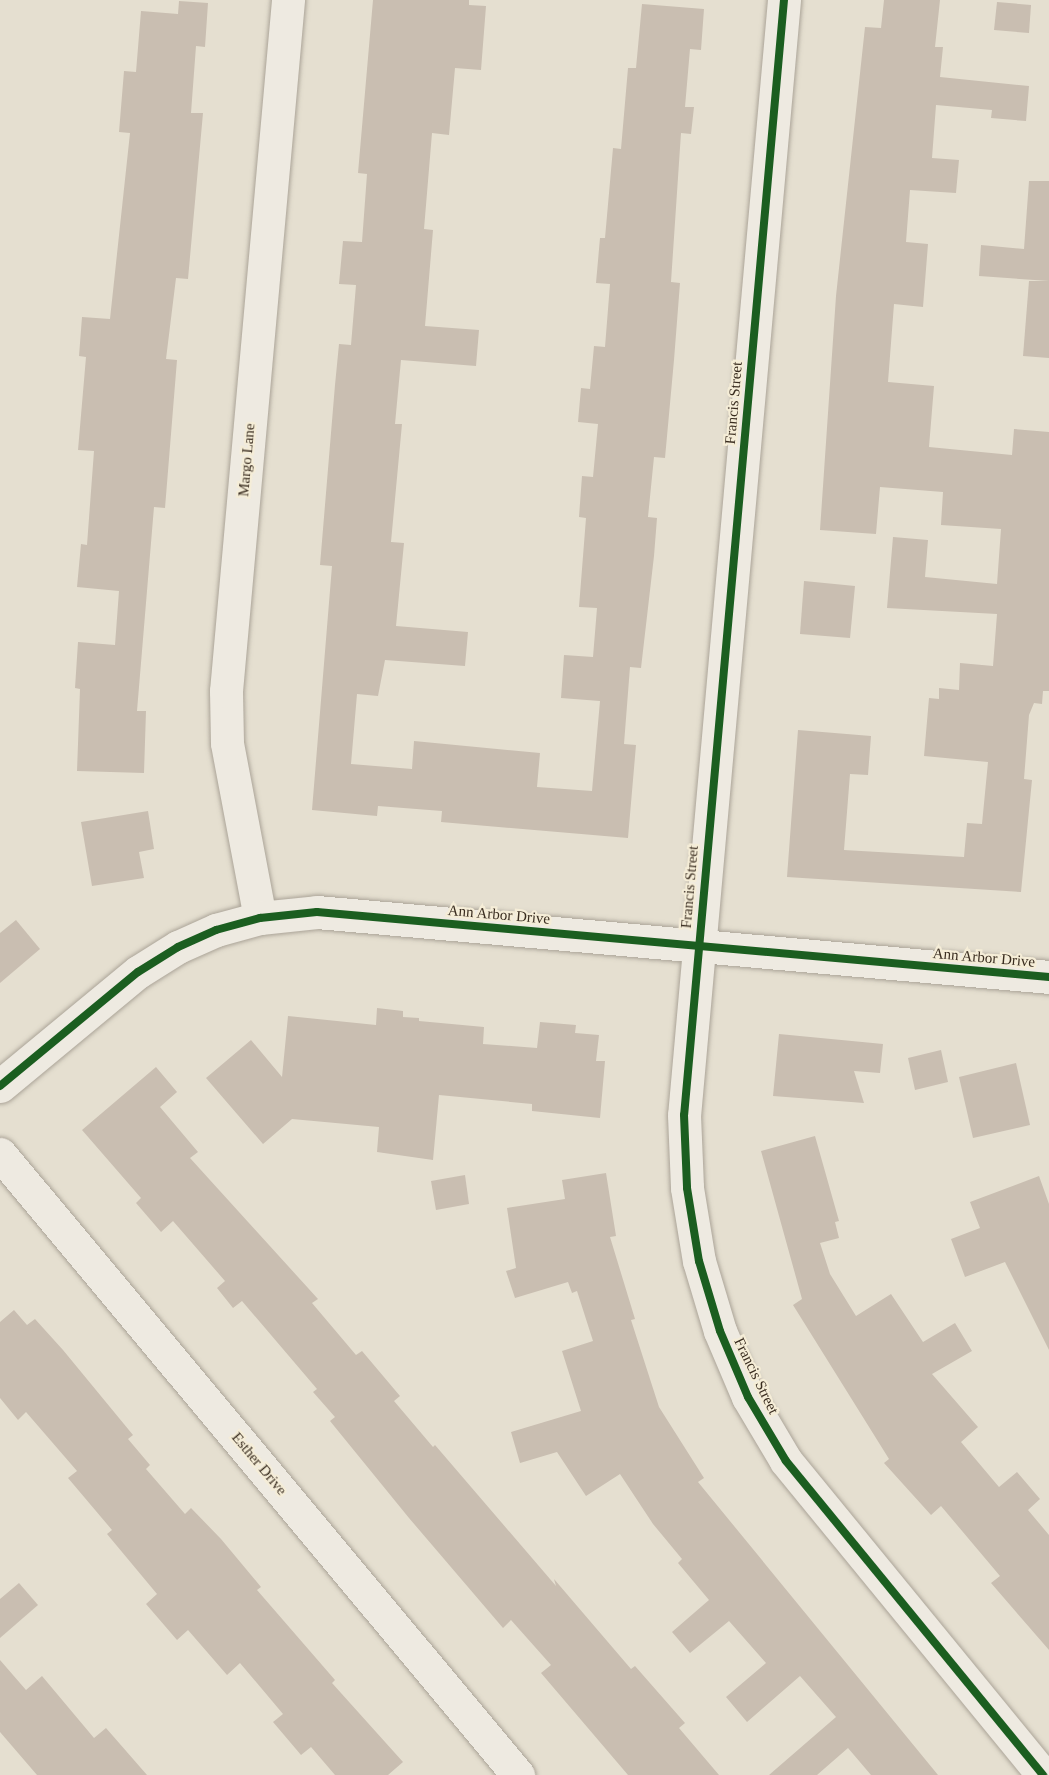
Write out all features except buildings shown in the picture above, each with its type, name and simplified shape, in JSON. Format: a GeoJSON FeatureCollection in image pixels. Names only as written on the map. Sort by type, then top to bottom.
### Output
{"type":"FeatureCollection","features":[{"type":"Feature","properties":{"kind":"street","name":"Margo Lane"},"geometry":{"type":"LineString","coordinates":[[260,918],[227,743],[226,691],[288,0]]}},
{"type":"Feature","properties":{"kind":"street","name":"Francis Street"},"geometry":{"type":"LineString","coordinates":[[784,0],[684,1115],[687,1188],[699,1260],[720,1331],[748,1397],[786,1461],[1043,1775]]}},
{"type":"Feature","properties":{"kind":"street","name":"Ann Arbor Drive"},"geometry":{"type":"LineString","coordinates":[[0,1086],[138,972],[196,939],[260,918],[317,912],[1049,977]]}},
{"type":"Feature","properties":{"kind":"street","name":"Esther Drive"},"geometry":{"type":"LineString","coordinates":[[0,1154],[518,1775]]}},
{"type":"Feature","properties":{"kind":"cycle path"},"geometry":{"type":"LineString","coordinates":[[784,0],[684,1115],[687,1188],[699,1261],[720,1331],[748,1397],[786,1461],[1043,1775]]}},
{"type":"Feature","properties":{"kind":"cycle path"},"geometry":{"type":"LineString","coordinates":[[0,1086],[138,972],[178,947],[216,930],[260,918],[317,912],[1049,977]]}}]}
